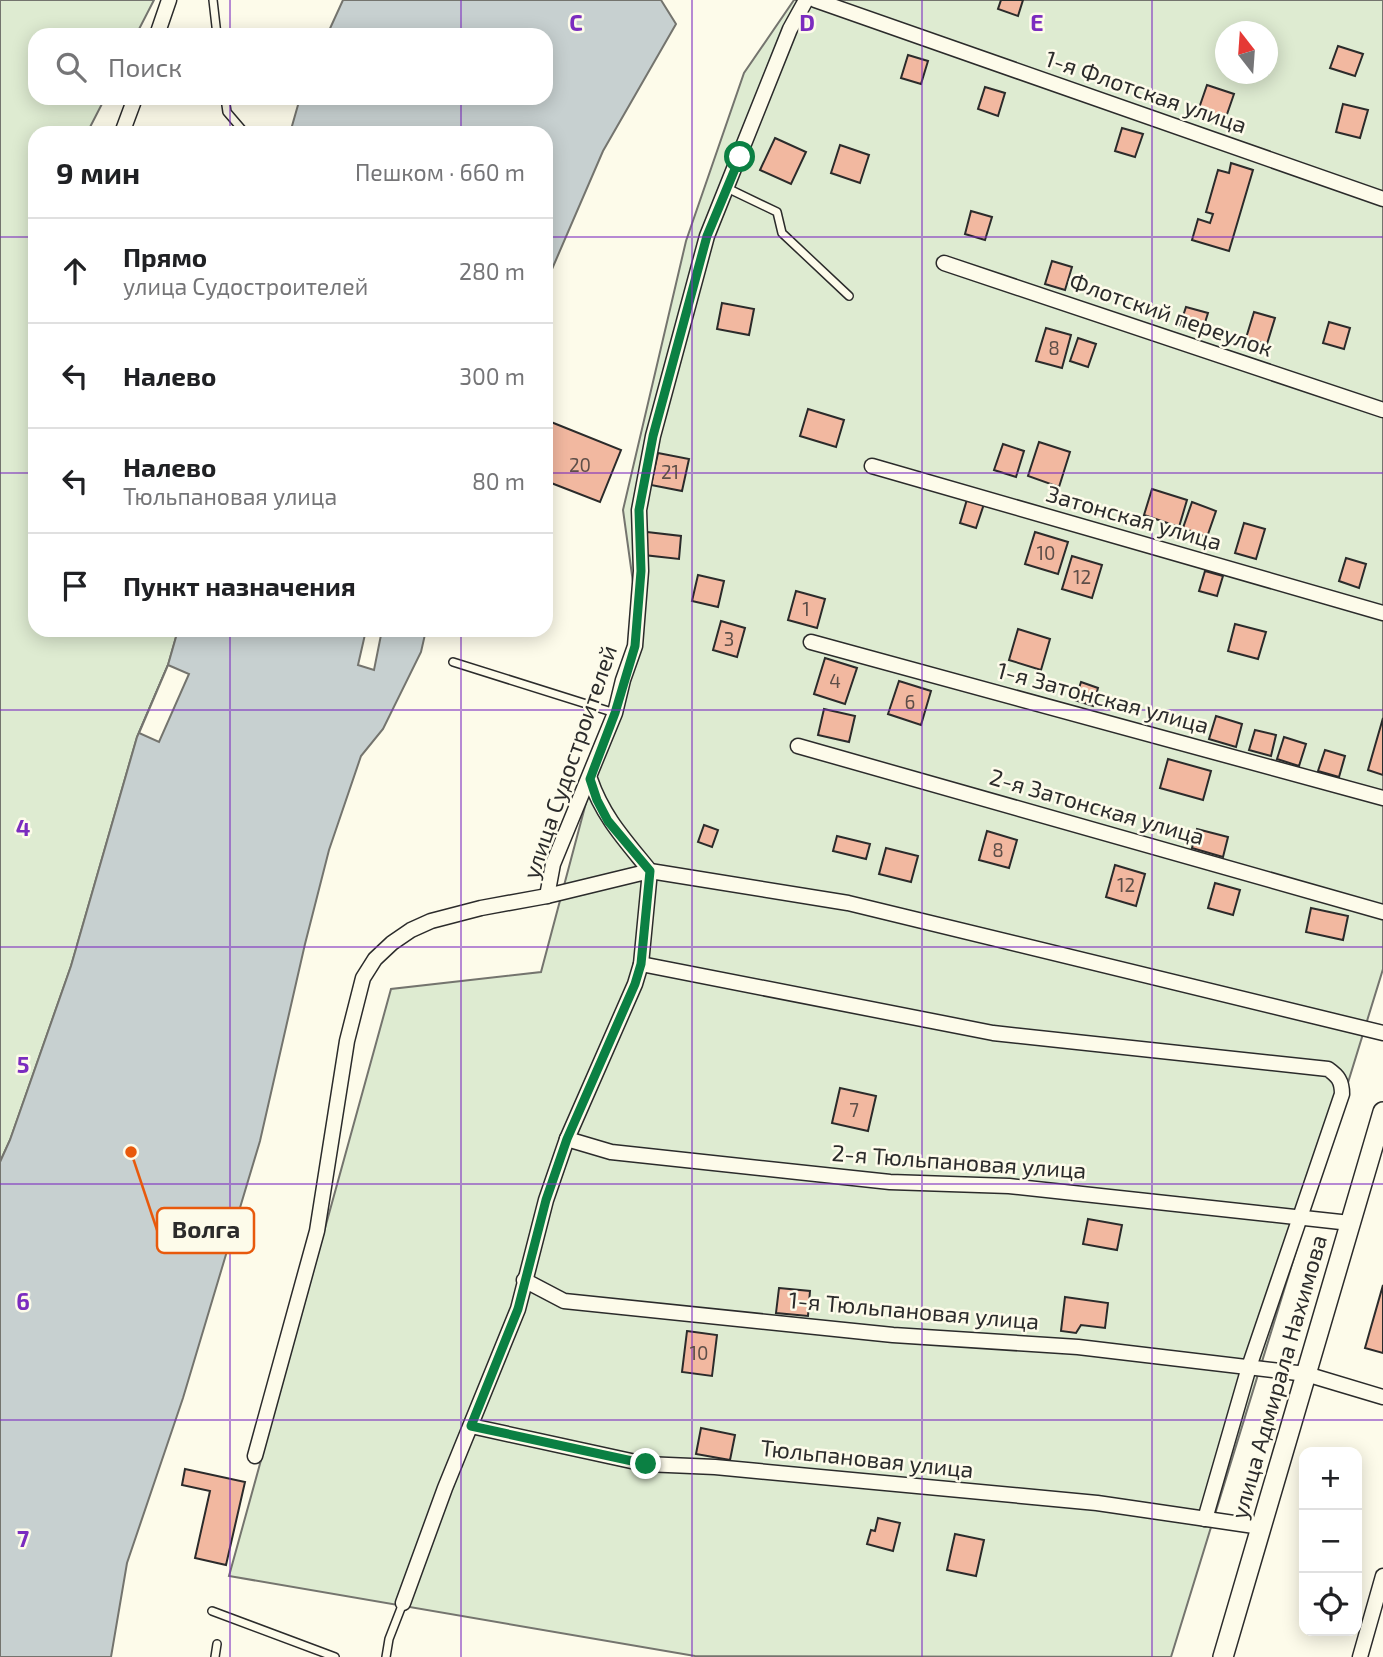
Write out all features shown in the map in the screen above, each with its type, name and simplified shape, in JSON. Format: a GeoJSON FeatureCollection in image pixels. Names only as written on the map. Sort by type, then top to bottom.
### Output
{"type":"FeatureCollection","features":[{"type":"Feature","properties":{"kind":"main road","name":"улица Адмирала Нахимова"},"geometry":{"type":"LineString","coordinates":[[1223,1657],[1383,1112]]}},
{"type":"Feature","properties":{"kind":"street"},"geometry":{"type":"LineString","coordinates":[[159,28],[169,0]]}},
{"type":"Feature","properties":{"kind":"street","name":"улица Судостроителей"},"geometry":{"type":"LineString","coordinates":[[547,896],[553,864],[615,713],[635,646],[641,571],[639,510],[653,436],[707,236],[790,29],[806,0]]}},
{"type":"Feature","properties":{"kind":"street","name":"1-я Флотская улица"},"geometry":{"type":"LineString","coordinates":[[815,0],[1383,199]]}},
{"type":"Feature","properties":{"kind":"street"},"geometry":{"type":"LineString","coordinates":[[125,126],[132,105]]}},
{"type":"Feature","properties":{"kind":"street","name":"Флотский переулок"},"geometry":{"type":"LineString","coordinates":[[944,263],[1383,410]]}},
{"type":"Feature","properties":{"kind":"street","name":"Затонская улица"},"geometry":{"type":"LineString","coordinates":[[872,466],[1383,613]]}},
{"type":"Feature","properties":{"kind":"street","name":"1-я Затонская улица"},"geometry":{"type":"LineString","coordinates":[[811,642],[1383,798]]}},
{"type":"Feature","properties":{"kind":"street","name":"2-я Затонская улица"},"geometry":{"type":"LineString","coordinates":[[799,746],[1383,912]]}},
{"type":"Feature","properties":{"kind":"street"},"geometry":{"type":"LineString","coordinates":[[402,1603],[518,1309],[546,1200],[567,1139],[635,984],[641,964],[650,871],[608,821],[590,779]]}},
{"type":"Feature","properties":{"kind":"street"},"geometry":{"type":"LineString","coordinates":[[255,1455],[317,1230],[348,1041],[363,978],[375,959],[392,943],[430,921],[650,871],[848,903],[1383,1032]]}},
{"type":"Feature","properties":{"kind":"street"},"geometry":{"type":"LineString","coordinates":[[641,964],[993,1033],[1328,1069],[1337,1076],[1342,1084],[1342,1094],[1249,1367],[1205,1519]]}},
{"type":"Feature","properties":{"kind":"street","name":"2-я Тюльпановая улица"},"geometry":{"type":"LineString","coordinates":[[567,1139],[611,1152],[890,1182],[1009,1186],[1350,1223]]}},
{"type":"Feature","properties":{"kind":"street","name":"1-я Тюльпановая улица"},"geometry":{"type":"LineString","coordinates":[[524,1280],[564,1301],[893,1335],[1078,1347],[1249,1367],[1306,1374],[1383,1397]]}},
{"type":"Feature","properties":{"kind":"street","name":"Тюльпановая улица"},"geometry":{"type":"LineString","coordinates":[[471,1426],[646,1464],[715,1467],[1097,1503],[1261,1527]]}},
{"type":"Feature","properties":{"kind":"street"},"geometry":{"type":"LineString","coordinates":[[1360,1657],[1383,1576]]}},
{"type":"Feature","properties":{"kind":"lane"},"geometry":{"type":"LineString","coordinates":[[213,0],[216,28]]}},
{"type":"Feature","properties":{"kind":"lane"},"geometry":{"type":"LineString","coordinates":[[226,105],[227,112],[239,126]]}},
{"type":"Feature","properties":{"kind":"lane"},"geometry":{"type":"LineString","coordinates":[[727,188],[777,212],[782,233],[849,296]]}},
{"type":"Feature","properties":{"kind":"lane"},"geometry":{"type":"LineString","coordinates":[[453,662],[615,713]]}},
{"type":"Feature","properties":{"kind":"lane"},"geometry":{"type":"LineString","coordinates":[[386,1657],[389,1639],[402,1603]]}},
{"type":"Feature","properties":{"kind":"lane"},"geometry":{"type":"LineString","coordinates":[[212,1611],[335,1657]]}},
{"type":"Feature","properties":{"kind":"lane"},"geometry":{"type":"LineString","coordinates":[[215,1657],[217,1644]]}},
{"type":"Feature","properties":{"kind":"green space"},"geometry":{"type":"Polygon","coordinates":[[[0,0],[154,0],[140,28],[28,28],[28,105],[101,105],[91,126],[28,126],[28,637],[176,637],[168,665],[137,737],[71,966],[0,1162],[0,0]]]}},
{"type":"Feature","properties":{"kind":"green space"},"geometry":{"type":"Polygon","coordinates":[[[794,0],[1383,0],[1383,969],[1171,1657],[695,1656],[229,1576],[391,989],[541,972],[637,611],[623,510],[686,241],[744,73],[794,0]]]}},
{"type":"Feature","properties":{"kind":"shaded area"},"geometry":{"type":"Polygon","coordinates":[[[343,0],[661,0],[676,24],[603,151],[553,267],[553,126],[292,126],[298,105],[553,105],[553,28],[330,28],[343,0]]]}},
{"type":"Feature","properties":{"kind":"shaded area"},"geometry":{"type":"Polygon","coordinates":[[[176,637],[424,637],[421,652],[383,729],[361,756],[329,850],[260,1141],[183,1398],[127,1563],[111,1657],[0,1657],[0,1162],[71,966],[137,737],[168,665],[176,637]]]}},
{"type":"Feature","properties":{"kind":"pier"},"geometry":{"type":"Polygon","coordinates":[[[364,637],[381,637],[374,670],[358,665],[364,637]]]}},
{"type":"Feature","properties":{"kind":"pier"},"geometry":{"type":"Polygon","coordinates":[[[168,665],[189,674],[159,742],[139,733],[168,665]]]}},
{"type":"Feature","properties":{"kind":"building"},"geometry":{"type":"Polygon","coordinates":[[[1001,0],[1023,0],[1018,16],[998,9],[1001,0]]]}},
{"type":"Feature","properties":{"kind":"building"},"geometry":{"type":"Polygon","coordinates":[[[1338,46],[1363,54],[1355,76],[1330,68],[1338,46]]]}},
{"type":"Feature","properties":{"kind":"building"},"geometry":{"type":"Polygon","coordinates":[[[908,55],[928,61],[921,84],[901,78],[908,55]]]}},
{"type":"Feature","properties":{"kind":"building"},"geometry":{"type":"Polygon","coordinates":[[[1207,85],[1234,94],[1225,120],[1198,111],[1207,85]]]}},
{"type":"Feature","properties":{"kind":"building"},"geometry":{"type":"Polygon","coordinates":[[[985,87],[1005,93],[998,116],[978,109],[985,87]]]}},
{"type":"Feature","properties":{"kind":"building"},"geometry":{"type":"Polygon","coordinates":[[[1343,104],[1368,110],[1360,138],[1336,132],[1343,104]]]}},
{"type":"Feature","properties":{"kind":"building"},"geometry":{"type":"Polygon","coordinates":[[[1122,128],[1143,134],[1135,157],[1115,151],[1122,128]]]}},
{"type":"Feature","properties":{"kind":"building"},"geometry":{"type":"Polygon","coordinates":[[[775,138],[806,152],[791,184],[760,170],[775,138]]]}},
{"type":"Feature","properties":{"kind":"building"},"geometry":{"type":"Polygon","coordinates":[[[840,145],[869,155],[860,183],[831,173],[840,145]]]}},
{"type":"Feature","properties":{"kind":"building"},"geometry":{"type":"Polygon","coordinates":[[[1231,163],[1253,170],[1229,251],[1192,240],[1198,219],[1210,223],[1213,214],[1206,212],[1218,170],[1229,173],[1231,163]]]}},
{"type":"Feature","properties":{"kind":"building"},"geometry":{"type":"Polygon","coordinates":[[[971,211],[992,217],[985,240],[965,234],[971,211]]]}},
{"type":"Feature","properties":{"kind":"building"},"geometry":{"type":"Polygon","coordinates":[[[1052,261],[1072,267],[1065,290],[1045,284],[1052,261]]]}},
{"type":"Feature","properties":{"kind":"building"},"geometry":{"type":"Polygon","coordinates":[[[722,303],[754,309],[749,335],[717,329],[722,303]]]}},
{"type":"Feature","properties":{"kind":"building"},"geometry":{"type":"Polygon","coordinates":[[[1186,307],[1208,313],[1202,332],[1180,325],[1186,307]]]}},
{"type":"Feature","properties":{"kind":"building"},"geometry":{"type":"Polygon","coordinates":[[[1254,312],[1275,318],[1267,344],[1246,338],[1254,312]]]}},
{"type":"Feature","properties":{"kind":"building"},"geometry":{"type":"Polygon","coordinates":[[[1329,322],[1350,328],[1344,349],[1323,343],[1329,322]]]}},
{"type":"Feature","properties":{"kind":"building"},"geometry":{"type":"Polygon","coordinates":[[[1046,328],[1071,335],[1062,368],[1036,361],[1046,328]]]}},
{"type":"Feature","properties":{"kind":"building"},"geometry":{"type":"Polygon","coordinates":[[[1078,338],[1096,344],[1088,367],[1070,361],[1078,338]]]}},
{"type":"Feature","properties":{"kind":"building"},"geometry":{"type":"Polygon","coordinates":[[[808,409],[844,420],[836,447],[800,436],[808,409]]]}},
{"type":"Feature","properties":{"kind":"building"},"geometry":{"type":"Polygon","coordinates":[[[553,423],[621,450],[600,502],[553,484],[553,423]]]}},
{"type":"Feature","properties":{"kind":"building"},"geometry":{"type":"Polygon","coordinates":[[[1039,442],[1070,452],[1059,487],[1028,476],[1039,442]]]}},
{"type":"Feature","properties":{"kind":"building"},"geometry":{"type":"Polygon","coordinates":[[[1003,444],[1024,451],[1016,477],[994,470],[1003,444]]]}},
{"type":"Feature","properties":{"kind":"building"},"geometry":{"type":"Polygon","coordinates":[[[658,453],[689,459],[682,491],[651,485],[658,453]]]}},
{"type":"Feature","properties":{"kind":"building"},"geometry":{"type":"Polygon","coordinates":[[[1152,489],[1187,500],[1179,527],[1144,515],[1152,489]]]}},
{"type":"Feature","properties":{"kind":"building"},"geometry":{"type":"Polygon","coordinates":[[[968,496],[985,501],[976,528],[960,523],[968,496]]]}},
{"type":"Feature","properties":{"kind":"building"},"geometry":{"type":"Polygon","coordinates":[[[1192,502],[1216,511],[1207,537],[1183,528],[1192,502]]]}},
{"type":"Feature","properties":{"kind":"building"},"geometry":{"type":"Polygon","coordinates":[[[1244,523],[1265,529],[1256,559],[1235,553],[1244,523]]]}},
{"type":"Feature","properties":{"kind":"building"},"geometry":{"type":"Polygon","coordinates":[[[647,532],[681,536],[679,559],[644,555],[647,532]]]}},
{"type":"Feature","properties":{"kind":"building"},"geometry":{"type":"Polygon","coordinates":[[[1035,532],[1068,542],[1058,574],[1025,564],[1035,532]]]}},
{"type":"Feature","properties":{"kind":"building"},"geometry":{"type":"Polygon","coordinates":[[[1072,556],[1102,565],[1092,598],[1062,589],[1072,556]]]}},
{"type":"Feature","properties":{"kind":"building"},"geometry":{"type":"Polygon","coordinates":[[[1346,558],[1366,564],[1359,588],[1339,581],[1346,558]]]}},
{"type":"Feature","properties":{"kind":"building"},"geometry":{"type":"Polygon","coordinates":[[[1205,571],[1223,576],[1217,596],[1199,591],[1205,571]]]}},
{"type":"Feature","properties":{"kind":"building"},"geometry":{"type":"Polygon","coordinates":[[[698,575],[724,581],[718,607],[692,601],[698,575]]]}},
{"type":"Feature","properties":{"kind":"building"},"geometry":{"type":"Polygon","coordinates":[[[796,591],[825,599],[817,628],[788,620],[796,591]]]}},
{"type":"Feature","properties":{"kind":"building"},"geometry":{"type":"Polygon","coordinates":[[[721,621],[745,628],[737,657],[713,650],[721,621]]]}},
{"type":"Feature","properties":{"kind":"building"},"geometry":{"type":"Polygon","coordinates":[[[1235,624],[1266,632],[1258,659],[1228,651],[1235,624]]]}},
{"type":"Feature","properties":{"kind":"building"},"geometry":{"type":"Polygon","coordinates":[[[1018,629],[1050,639],[1041,670],[1009,660],[1018,629]]]}},
{"type":"Feature","properties":{"kind":"building"},"geometry":{"type":"Polygon","coordinates":[[[825,658],[857,668],[845,704],[814,694],[825,658]]]}},
{"type":"Feature","properties":{"kind":"building"},"geometry":{"type":"Polygon","coordinates":[[[899,681],[931,691],[921,725],[888,714],[899,681]]]}},
{"type":"Feature","properties":{"kind":"building"},"geometry":{"type":"Polygon","coordinates":[[[1081,682],[1098,688],[1093,706],[1075,700],[1081,682]]]}},
{"type":"Feature","properties":{"kind":"building"},"geometry":{"type":"Polygon","coordinates":[[[824,709],[855,716],[849,742],[818,735],[824,709]]]}},
{"type":"Feature","properties":{"kind":"building"},"geometry":{"type":"Polygon","coordinates":[[[1216,716],[1242,724],[1236,747],[1209,739],[1216,716]]]}},
{"type":"Feature","properties":{"kind":"building"},"geometry":{"type":"Polygon","coordinates":[[[1383,718],[1383,775],[1368,770],[1383,718]]]}},
{"type":"Feature","properties":{"kind":"building"},"geometry":{"type":"Polygon","coordinates":[[[1255,730],[1276,735],[1271,756],[1249,750],[1255,730]]]}},
{"type":"Feature","properties":{"kind":"building"},"geometry":{"type":"Polygon","coordinates":[[[1284,737],[1306,744],[1299,766],[1277,759],[1284,737]]]}},
{"type":"Feature","properties":{"kind":"building"},"geometry":{"type":"Polygon","coordinates":[[[1325,750],[1345,756],[1339,777],[1318,771],[1325,750]]]}},
{"type":"Feature","properties":{"kind":"building"},"geometry":{"type":"Polygon","coordinates":[[[1168,759],[1211,771],[1203,800],[1160,788],[1168,759]]]}},
{"type":"Feature","properties":{"kind":"building"},"geometry":{"type":"Polygon","coordinates":[[[704,825],[718,830],[712,847],[698,842],[704,825]]]}},
{"type":"Feature","properties":{"kind":"building"},"geometry":{"type":"Polygon","coordinates":[[[1197,829],[1228,837],[1223,857],[1192,848],[1197,829]]]}},
{"type":"Feature","properties":{"kind":"building"},"geometry":{"type":"Polygon","coordinates":[[[987,831],[1017,840],[1009,868],[979,860],[987,831]]]}},
{"type":"Feature","properties":{"kind":"building"},"geometry":{"type":"Polygon","coordinates":[[[837,836],[870,844],[866,859],[833,851],[837,836]]]}},
{"type":"Feature","properties":{"kind":"building"},"geometry":{"type":"Polygon","coordinates":[[[886,848],[918,856],[911,882],[879,874],[886,848]]]}},
{"type":"Feature","properties":{"kind":"building"},"geometry":{"type":"Polygon","coordinates":[[[1115,865],[1145,874],[1136,906],[1106,897],[1115,865]]]}},
{"type":"Feature","properties":{"kind":"building"},"geometry":{"type":"Polygon","coordinates":[[[1215,883],[1240,890],[1233,915],[1208,908],[1215,883]]]}},
{"type":"Feature","properties":{"kind":"building"},"geometry":{"type":"Polygon","coordinates":[[[1311,908],[1348,916],[1343,940],[1306,932],[1311,908]]]}},
{"type":"Feature","properties":{"kind":"building"},"geometry":{"type":"Polygon","coordinates":[[[840,1088],[876,1096],[868,1131],[832,1123],[840,1088]]]}},
{"type":"Feature","properties":{"kind":"building"},"geometry":{"type":"Polygon","coordinates":[[[1088,1219],[1122,1225],[1117,1250],[1083,1244],[1088,1219]]]}},
{"type":"Feature","properties":{"kind":"building"},"geometry":{"type":"Polygon","coordinates":[[[1383,1285],[1383,1353],[1365,1348],[1383,1285]]]}},
{"type":"Feature","properties":{"kind":"building"},"geometry":{"type":"Polygon","coordinates":[[[779,1288],[810,1291],[808,1316],[776,1313],[779,1288]]]}},
{"type":"Feature","properties":{"kind":"building"},"geometry":{"type":"Polygon","coordinates":[[[1065,1297],[1108,1303],[1105,1328],[1081,1325],[1076,1333],[1061,1331],[1065,1297]]]}},
{"type":"Feature","properties":{"kind":"building"},"geometry":{"type":"Polygon","coordinates":[[[687,1331],[717,1335],[712,1376],[682,1372],[687,1331]]]}},
{"type":"Feature","properties":{"kind":"building"},"geometry":{"type":"Polygon","coordinates":[[[701,1428],[735,1435],[730,1460],[696,1454],[701,1428]]]}},
{"type":"Feature","properties":{"kind":"building"},"geometry":{"type":"Polygon","coordinates":[[[185,1469],[245,1482],[226,1565],[195,1558],[210,1491],[182,1485],[185,1469]]]}},
{"type":"Feature","properties":{"kind":"building"},"geometry":{"type":"Polygon","coordinates":[[[878,1518],[900,1523],[893,1551],[867,1544],[871,1530],[875,1531],[878,1518]]]}},
{"type":"Feature","properties":{"kind":"building"},"geometry":{"type":"Polygon","coordinates":[[[955,1534],[984,1540],[976,1576],[947,1570],[955,1534]]]}},
{"type":"Feature","properties":{"kind":"place","name":"Волга"},"geometry":{"type":"Point","coordinates":[131,1152]}},
{"type":"Feature","properties":{"kind":"route"},"geometry":{"type":"LineString","coordinates":[[646,1464],[471,1426],[518,1309],[546,1200],[567,1139],[635,984],[641,964],[650,871],[608,821],[590,779],[615,713],[635,646],[641,571],[639,510],[653,436],[707,236],[740,157]]}}]}
